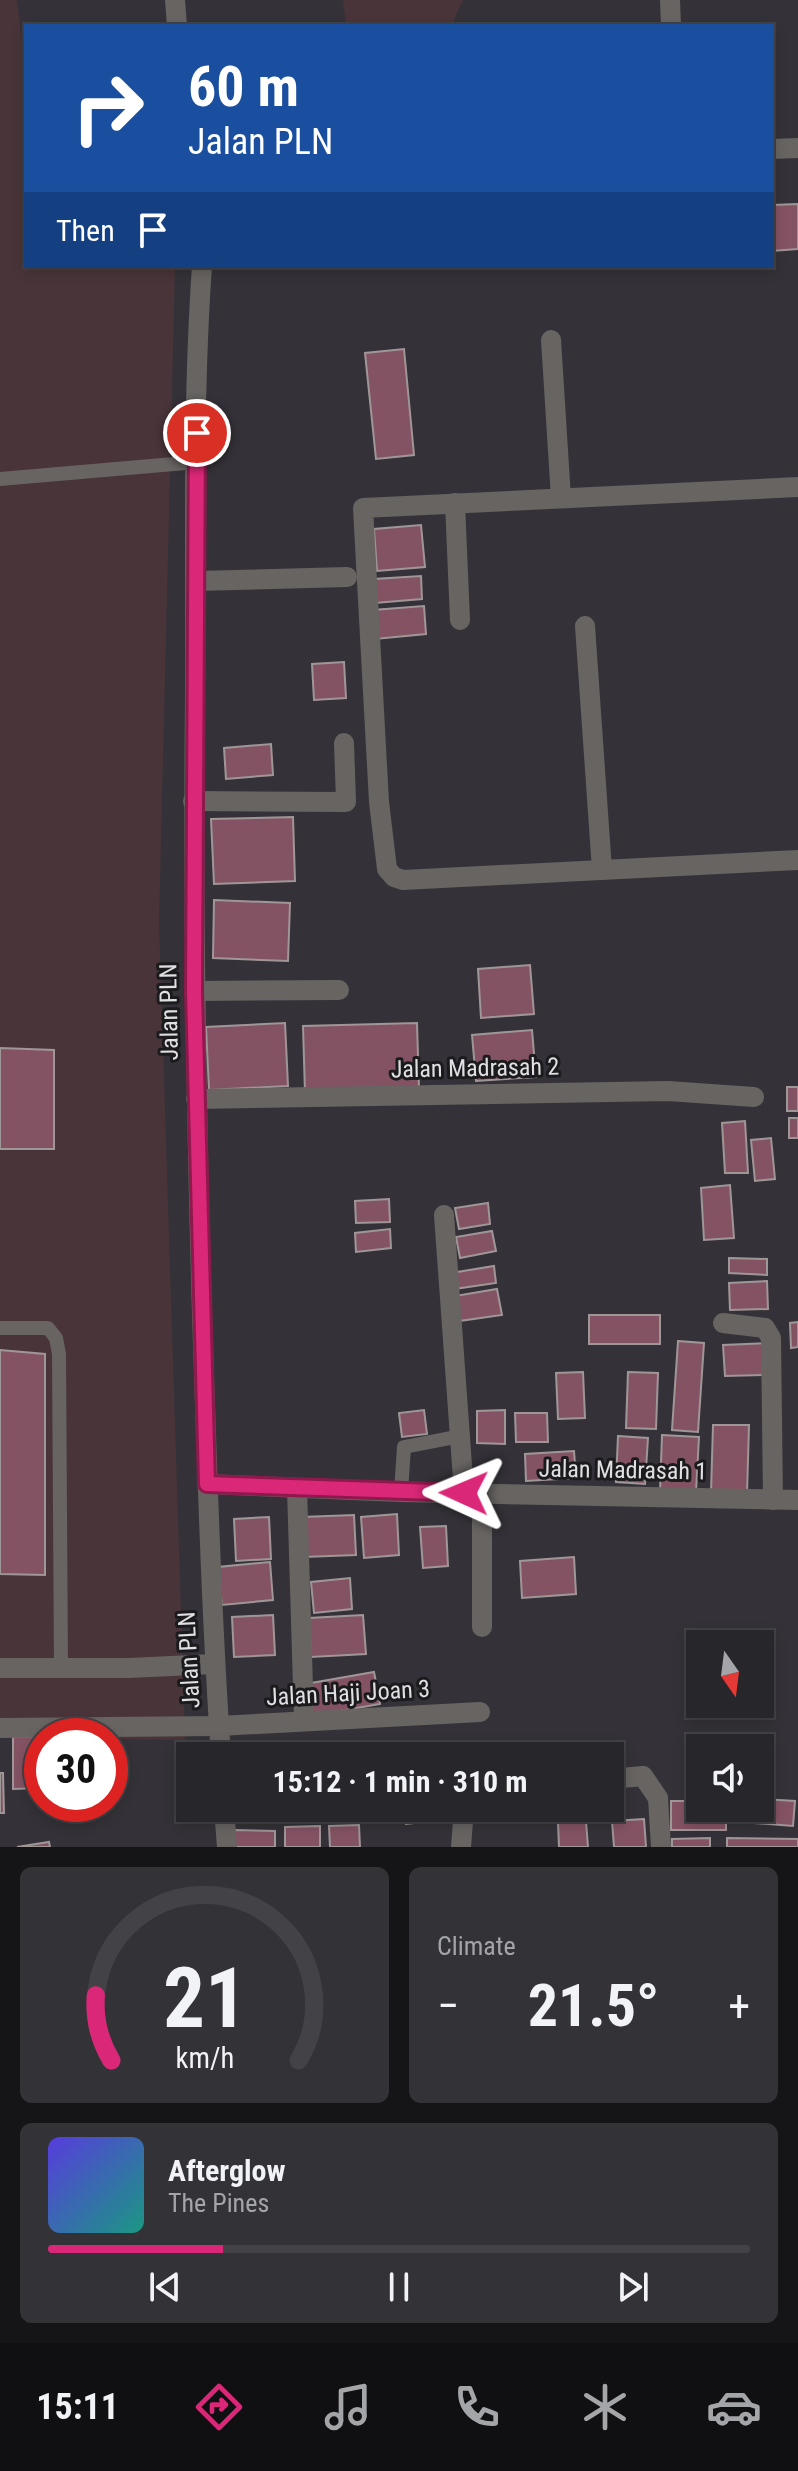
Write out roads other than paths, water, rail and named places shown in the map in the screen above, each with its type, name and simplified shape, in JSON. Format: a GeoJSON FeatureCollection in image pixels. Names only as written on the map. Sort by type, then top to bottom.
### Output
{"type":"FeatureCollection","features":[{"type":"Feature","properties":{"kind":"street"},"geometry":{"type":"LineString","coordinates":[[175,0],[177,24]]}},
{"type":"Feature","properties":{"kind":"street"},"geometry":{"type":"LineString","coordinates":[[670,0],[671,24]]}},
{"type":"Feature","properties":{"kind":"street"},"geometry":{"type":"LineString","coordinates":[[774,149],[798,148]]}},
{"type":"Feature","properties":{"kind":"street","name":"Jalan PLN"},"geometry":{"type":"LineString","coordinates":[[202,268],[198,319],[194,991],[207,1484],[220,1742]]}},
{"type":"Feature","properties":{"kind":"street"},"geometry":{"type":"LineString","coordinates":[[551,340],[561,498]]}},
{"type":"Feature","properties":{"kind":"street"},"geometry":{"type":"LineString","coordinates":[[798,487],[363,508],[379,802],[387,869],[394,877],[403,880],[798,860]]}},
{"type":"Feature","properties":{"kind":"street"},"geometry":{"type":"LineString","coordinates":[[455,503],[460,620]]}},
{"type":"Feature","properties":{"kind":"street"},"geometry":{"type":"LineString","coordinates":[[196,581],[347,577]]}},
{"type":"Feature","properties":{"kind":"street"},"geometry":{"type":"LineString","coordinates":[[585,626],[602,870]]}},
{"type":"Feature","properties":{"kind":"street"},"geometry":{"type":"LineString","coordinates":[[193,801],[346,802],[344,743]]}},
{"type":"Feature","properties":{"kind":"street"},"geometry":{"type":"LineString","coordinates":[[194,991],[339,990]]}},
{"type":"Feature","properties":{"kind":"street","name":"Jalan Madrasah 2"},"geometry":{"type":"LineString","coordinates":[[196,1099],[668,1091],[754,1097]]}},
{"type":"Feature","properties":{"kind":"street"},"geometry":{"type":"LineString","coordinates":[[444,1215],[461,1436],[473,1493],[482,1627]]}},
{"type":"Feature","properties":{"kind":"street"},"geometry":{"type":"LineString","coordinates":[[723,1323],[765,1328],[771,1338],[773,1500]]}},
{"type":"Feature","properties":{"kind":"street","name":"Jalan Madrasah 1"},"geometry":{"type":"LineString","coordinates":[[207,1484],[401,1492],[798,1500]]}},
{"type":"Feature","properties":{"kind":"street"},"geometry":{"type":"LineString","coordinates":[[297,1488],[304,1720]]}},
{"type":"Feature","properties":{"kind":"street"},"geometry":{"type":"LineString","coordinates":[[0,1668],[214,1664]]}},
{"type":"Feature","properties":{"kind":"street","name":"Jalan Haji Joan 3"},"geometry":{"type":"LineString","coordinates":[[0,1728],[219,1726],[480,1712]]}},
{"type":"Feature","properties":{"kind":"street"},"geometry":{"type":"LineString","coordinates":[[624,1778],[643,1776],[658,1798],[661,1847]]}},
{"type":"Feature","properties":{"kind":"street"},"geometry":{"type":"LineString","coordinates":[[225,1822],[227,1847]]}},
{"type":"Feature","properties":{"kind":"street"},"geometry":{"type":"LineString","coordinates":[[461,1847],[463,1822]]}},
{"type":"Feature","properties":{"kind":"lane"},"geometry":{"type":"LineString","coordinates":[[0,479],[197,462]]}},
{"type":"Feature","properties":{"kind":"lane"},"geometry":{"type":"LineString","coordinates":[[0,1328],[48,1328],[56,1338],[59,1354],[61,1668]]}},
{"type":"Feature","properties":{"kind":"lane"},"geometry":{"type":"LineString","coordinates":[[401,1492],[404,1447],[461,1436]]}}]}
